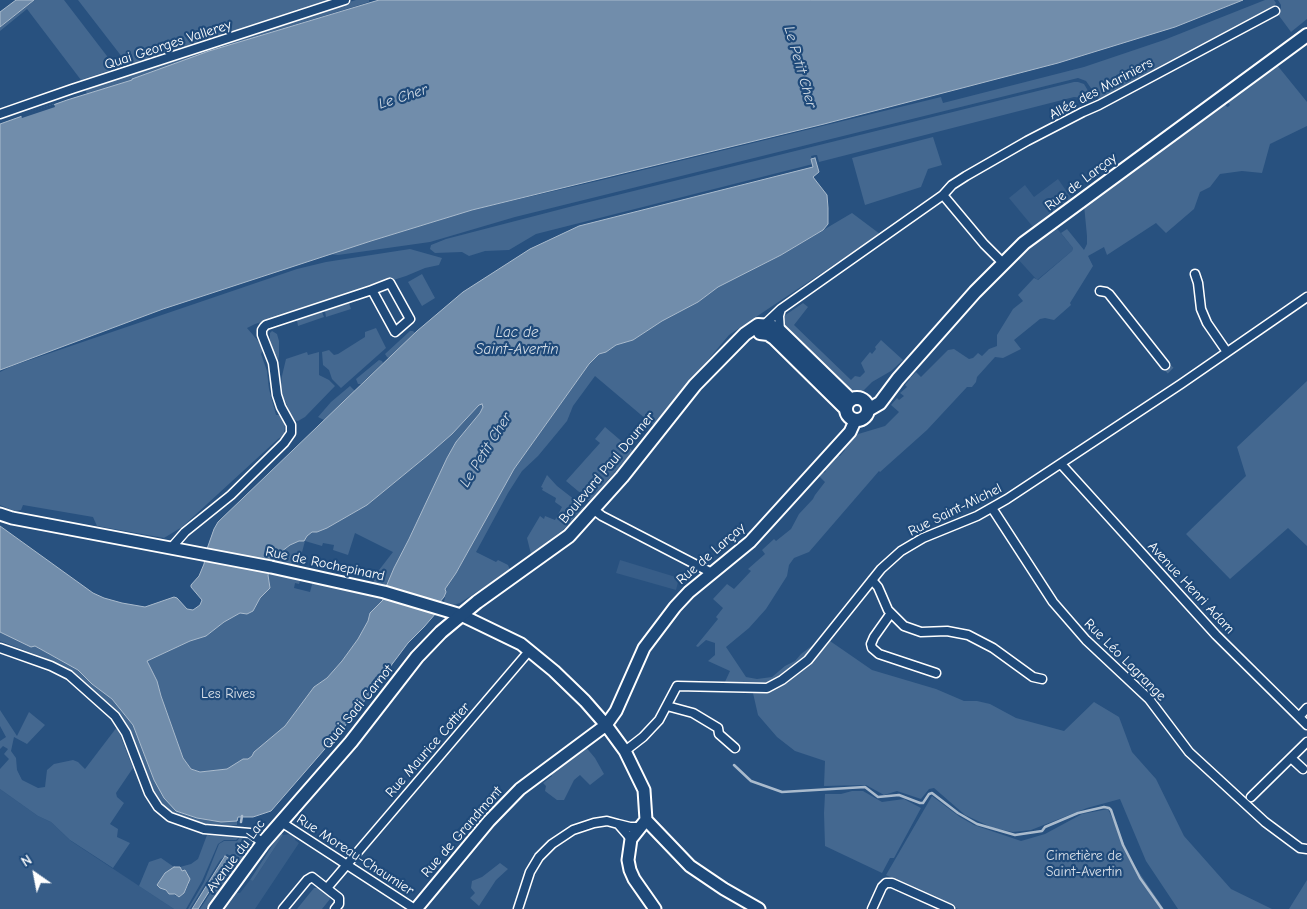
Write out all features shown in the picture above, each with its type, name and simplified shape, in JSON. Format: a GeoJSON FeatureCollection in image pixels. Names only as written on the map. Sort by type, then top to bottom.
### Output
{"type":"FeatureCollection","features":[{"type":"Feature","properties":{"kind":"main road","name":"Rue de Larçay"},"geometry":{"type":"LineString","coordinates":[[855,421],[863,419],[857,404],[874,396],[897,381],[1003,263],[1041,230],[1307,36]]}},
{"type":"Feature","properties":{"kind":"main road"},"geometry":{"type":"LineString","coordinates":[[764,325],[780,331],[857,404]]}},
{"type":"Feature","properties":{"kind":"main road","name":"Boulevard Paul Doumer"},"geometry":{"type":"LineString","coordinates":[[461,615],[561,543],[594,510],[695,385],[753,328],[764,325]]}},
{"type":"Feature","properties":{"kind":"main road"},"geometry":{"type":"LineString","coordinates":[[737,343],[753,335],[764,333],[772,335],[857,404]]}},
{"type":"Feature","properties":{"kind":"main road","name":"Quai Sadi Carnot"},"geometry":{"type":"LineString","coordinates":[[281,822],[351,742],[418,657],[461,615]]}},
{"type":"Feature","properties":{"kind":"main road","name":"Avenue du Lac"},"geometry":{"type":"LineString","coordinates":[[215,909],[263,843],[281,822]]}},
{"type":"Feature","properties":{"kind":"street","name":"Quai Georges Vallerey"},"geometry":{"type":"LineString","coordinates":[[0,114],[345,0]]}},
{"type":"Feature","properties":{"kind":"street","name":"Allée des Mariniers"},"geometry":{"type":"LineString","coordinates":[[764,325],[782,309],[943,195],[952,185],[1027,141],[1100,105],[1275,11]]}},
{"type":"Feature","properties":{"kind":"street"},"geometry":{"type":"LineString","coordinates":[[943,195],[984,244],[1003,263]]}},
{"type":"Feature","properties":{"kind":"street"},"geometry":{"type":"LineString","coordinates":[[1195,274],[1201,309],[1207,323],[1227,352]]}},
{"type":"Feature","properties":{"kind":"street"},"geometry":{"type":"LineString","coordinates":[[171,548],[178,539],[231,495],[284,443],[291,433],[291,426],[281,407],[273,363],[262,335],[264,327],[390,283],[410,319],[395,332],[372,290]]}},
{"type":"Feature","properties":{"kind":"street"},"geometry":{"type":"LineString","coordinates":[[1100,292],[1109,294],[1165,365]]}},
{"type":"Feature","properties":{"kind":"street","name":"Rue Saint-Michel"},"geometry":{"type":"LineString","coordinates":[[625,752],[659,720],[677,686],[751,689],[767,688],[774,684],[808,660],[872,580],[890,560],[913,543],[992,508],[1061,464],[1307,297]]}},
{"type":"Feature","properties":{"kind":"street"},"geometry":{"type":"LineString","coordinates":[[780,331],[779,316],[782,309]]}},
{"type":"Feature","properties":{"kind":"street","name":"Rue de Larçay"},"geometry":{"type":"LineString","coordinates":[[606,725],[616,711],[644,648],[679,602],[750,542],[850,432],[855,421]]}},
{"type":"Feature","properties":{"kind":"street","name":"Avenue Henri Adam"},"geometry":{"type":"LineString","coordinates":[[1061,464],[1216,635],[1307,725]]}},
{"type":"Feature","properties":{"kind":"street","name":"Rue Léo Lagrange"},"geometry":{"type":"LineString","coordinates":[[992,508],[1052,602],[1086,640],[1149,699],[1189,752],[1265,822],[1300,848],[1307,849]]}},
{"type":"Feature","properties":{"kind":"street"},"geometry":{"type":"LineString","coordinates":[[594,510],[602,516],[712,573]]}},
{"type":"Feature","properties":{"kind":"street","name":"Rue de Rochepinard"},"geometry":{"type":"LineString","coordinates":[[0,514],[12,518],[271,567],[384,592],[461,615],[485,626],[530,650],[585,700],[606,725],[625,752],[644,790],[643,823]]}},
{"type":"Feature","properties":{"kind":"street"},"geometry":{"type":"LineString","coordinates":[[872,580],[878,587],[891,613],[904,626],[915,631],[953,632],[977,639],[993,648],[1033,677],[1042,679]]}},
{"type":"Feature","properties":{"kind":"street"},"geometry":{"type":"LineString","coordinates":[[891,613],[874,637],[871,644],[872,648],[880,654],[936,673]]}},
{"type":"Feature","properties":{"kind":"street"},"geometry":{"type":"LineString","coordinates":[[0,648],[51,666],[69,675],[115,716],[126,733],[149,793],[158,807],[170,817],[204,829],[250,833],[263,843]]}},
{"type":"Feature","properties":{"kind":"street","name":"Rue Maurice Cottier"},"geometry":{"type":"LineString","coordinates":[[327,888],[530,650]]}},
{"type":"Feature","properties":{"kind":"street"},"geometry":{"type":"LineString","coordinates":[[667,706],[693,713],[718,728],[719,734],[734,748]]}},
{"type":"Feature","properties":{"kind":"street"},"geometry":{"type":"LineString","coordinates":[[1298,717],[1307,708]]}},
{"type":"Feature","properties":{"kind":"street","name":"Rue de Grandmont"},"geometry":{"type":"LineString","coordinates":[[415,909],[489,821],[520,790],[606,725]]}},
{"type":"Feature","properties":{"kind":"street"},"geometry":{"type":"LineString","coordinates":[[1251,797],[1307,742]]}},
{"type":"Feature","properties":{"kind":"street"},"geometry":{"type":"LineString","coordinates":[[1291,758],[1303,769]]}},
{"type":"Feature","properties":{"kind":"street"},"geometry":{"type":"LineString","coordinates":[[518,909],[530,872],[539,857],[552,844],[574,830],[594,823],[607,821],[630,827],[643,823]]}},
{"type":"Feature","properties":{"kind":"street","name":"Rue Moreau-Chaumier"},"geometry":{"type":"LineString","coordinates":[[281,822],[415,909]]}},
{"type":"Feature","properties":{"kind":"street"},"geometry":{"type":"LineString","coordinates":[[643,823],[631,839],[628,855],[630,870],[642,892],[655,909]]}},
{"type":"Feature","properties":{"kind":"street"},"geometry":{"type":"LineString","coordinates":[[643,823],[706,878],[760,909]]}},
{"type":"Feature","properties":{"kind":"street"},"geometry":{"type":"LineString","coordinates":[[618,824],[631,839]]}},
{"type":"Feature","properties":{"kind":"street"},"geometry":{"type":"LineString","coordinates":[[283,909],[310,877],[327,888],[340,900],[340,904],[335,909]]}},
{"type":"Feature","properties":{"kind":"street"},"geometry":{"type":"LineString","coordinates":[[872,909],[886,883],[892,883],[950,909]]}},
{"type":"Feature","properties":{"kind":"street"},"geometry":{"type":"LineString","coordinates":[[734,909],[740,899]]}},
{"type":"Feature","properties":{"kind":"shaded area"},"geometry":{"type":"Polygon","coordinates":[[[1058,179],[1072,199],[1033,227],[1009,198],[1025,185],[1034,197],[1058,179]]]}},
{"type":"Feature","properties":{"kind":"shaded area"},"geometry":{"type":"Polygon","coordinates":[[[1055,226],[1073,248],[1072,251],[1037,280],[1016,257],[1055,226]]]}},
{"type":"Feature","properties":{"kind":"shaded area"},"geometry":{"type":"Polygon","coordinates":[[[620,560],[679,578],[676,590],[616,573],[620,560]]]}},
{"type":"Feature","properties":{"kind":"shaded area"},"geometry":{"type":"Polygon","coordinates":[[[0,789],[38,816],[51,822],[71,841],[174,909],[0,909],[0,789]]]}},
{"type":"Feature","properties":{"kind":"shaded area"},"geometry":{"type":"Polygon","coordinates":[[[291,834],[296,837],[295,840],[299,843],[255,909],[225,909],[236,893],[240,893],[250,880],[253,881],[283,835],[291,834]]]}},
{"type":"Feature","properties":{"kind":"green space"},"geometry":{"type":"Polygon","coordinates":[[[34,0],[64,0],[110,60],[120,67],[81,80],[27,9],[0,31],[0,27],[34,0]]]}},
{"type":"Feature","properties":{"kind":"green space"},"geometry":{"type":"Polygon","coordinates":[[[78,0],[331,0],[129,66],[78,0]]]}},
{"type":"Feature","properties":{"kind":"green space"},"geometry":{"type":"Polygon","coordinates":[[[356,0],[369,0],[369,2],[209,51],[132,80],[87,94],[85,89],[274,25],[356,0]]]}},
{"type":"Feature","properties":{"kind":"green space"},"geometry":{"type":"Polygon","coordinates":[[[1265,0],[1274,0],[1276,3],[1272,9],[1100,101],[1086,81],[1078,78],[515,217],[430,242],[338,255],[329,254],[472,210],[941,97],[943,103],[1084,67],[1164,40],[1265,0]]]}},
{"type":"Feature","properties":{"kind":"green space"},"geometry":{"type":"Polygon","coordinates":[[[1278,0],[1307,0],[1307,19],[1291,32],[1277,13],[1281,8],[1278,0]]]}},
{"type":"Feature","properties":{"kind":"green space"},"geometry":{"type":"Polygon","coordinates":[[[1277,65],[1307,102],[1307,126],[1270,144],[1262,173],[1242,171],[1220,174],[1210,187],[1200,192],[1194,209],[1166,233],[1156,223],[1107,255],[1104,247],[1088,256],[1093,266],[1070,303],[1071,305],[1054,320],[1040,319],[1014,340],[1021,349],[1003,358],[995,357],[977,377],[972,387],[967,387],[927,430],[879,471],[809,552],[794,558],[789,565],[787,576],[766,609],[749,628],[726,647],[746,677],[757,679],[772,677],[821,639],[817,647],[793,669],[775,681],[763,686],[724,684],[730,671],[708,661],[715,655],[715,643],[706,640],[698,647],[696,646],[718,619],[716,617],[723,608],[713,599],[727,584],[734,589],[751,571],[748,569],[765,554],[762,550],[774,539],[776,541],[791,529],[799,514],[825,482],[818,475],[822,471],[824,473],[826,471],[824,469],[833,459],[836,459],[837,455],[840,456],[845,450],[843,447],[846,447],[855,435],[885,426],[899,412],[891,405],[897,398],[899,400],[904,396],[900,393],[907,387],[905,385],[910,379],[908,375],[911,377],[916,372],[921,377],[948,350],[954,349],[969,359],[978,353],[982,356],[989,349],[997,346],[997,335],[1013,309],[1023,301],[1018,295],[1034,278],[1038,280],[1072,251],[1073,248],[1061,233],[1067,229],[1084,250],[1087,244],[1087,236],[1084,205],[1224,103],[1228,107],[1230,105],[1227,101],[1277,65]]]}},
{"type":"Feature","properties":{"kind":"green space"},"geometry":{"type":"Polygon","coordinates":[[[1074,82],[1084,84],[1094,101],[1074,97],[819,162],[817,155],[811,156],[813,164],[536,234],[509,250],[485,251],[469,256],[462,252],[435,253],[430,249],[431,245],[446,239],[577,205],[1074,82]]]}},
{"type":"Feature","properties":{"kind":"green space"},"geometry":{"type":"Polygon","coordinates":[[[933,137],[942,165],[928,169],[921,187],[865,205],[852,158],[933,137]]]}},
{"type":"Feature","properties":{"kind":"green space"},"geometry":{"type":"Polygon","coordinates":[[[852,213],[880,234],[729,335],[653,425],[595,376],[573,406],[567,421],[538,456],[522,471],[476,552],[496,562],[498,560],[508,565],[510,570],[460,603],[453,605],[444,602],[446,592],[444,589],[456,573],[514,469],[589,364],[599,354],[606,352],[616,345],[633,340],[662,321],[698,302],[718,287],[781,255],[852,213]]]}},
{"type":"Feature","properties":{"kind":"green space"},"geometry":{"type":"Polygon","coordinates":[[[410,249],[442,258],[439,265],[425,268],[406,276],[247,328],[263,350],[261,354],[267,371],[269,389],[276,415],[280,415],[285,423],[284,435],[182,527],[164,538],[97,526],[93,517],[23,505],[21,510],[14,511],[0,505],[0,372],[12,366],[297,269],[326,262],[410,249]]]}},
{"type":"Feature","properties":{"kind":"green space"},"geometry":{"type":"Polygon","coordinates":[[[422,274],[435,298],[422,306],[408,282],[422,274]]]}},
{"type":"Feature","properties":{"kind":"green space"},"geometry":{"type":"Polygon","coordinates":[[[349,303],[351,309],[326,317],[325,311],[349,303]]]}},
{"type":"Feature","properties":{"kind":"green space"},"geometry":{"type":"Polygon","coordinates":[[[803,303],[808,307],[794,325],[851,380],[855,376],[860,377],[865,372],[861,363],[870,352],[872,354],[881,340],[903,360],[891,371],[872,382],[862,392],[856,394],[784,324],[784,316],[803,303]]]}},
{"type":"Feature","properties":{"kind":"green space"},"geometry":{"type":"Polygon","coordinates":[[[322,312],[324,317],[298,326],[297,320],[322,312]]]}},
{"type":"Feature","properties":{"kind":"green space"},"geometry":{"type":"Polygon","coordinates":[[[376,328],[386,348],[341,388],[332,379],[329,370],[323,365],[322,352],[329,350],[334,355],[338,354],[365,337],[365,332],[376,328]]]}},
{"type":"Feature","properties":{"kind":"green space"},"geometry":{"type":"Polygon","coordinates":[[[272,331],[277,334],[279,341],[278,362],[270,344],[270,333],[272,331]]]}},
{"type":"Feature","properties":{"kind":"green space"},"geometry":{"type":"Polygon","coordinates":[[[410,331],[415,333],[389,358],[387,357],[385,354],[410,331]]]}},
{"type":"Feature","properties":{"kind":"green space"},"geometry":{"type":"Polygon","coordinates":[[[307,352],[308,355],[319,352],[319,375],[329,380],[335,386],[305,417],[298,421],[294,420],[283,396],[282,376],[286,359],[307,352]]]}},
{"type":"Feature","properties":{"kind":"green space"},"geometry":{"type":"Polygon","coordinates":[[[379,360],[383,363],[361,384],[358,384],[356,379],[379,360]]]}},
{"type":"Feature","properties":{"kind":"green space"},"geometry":{"type":"Polygon","coordinates":[[[1307,381],[1307,546],[1288,528],[1230,579],[1186,534],[1246,476],[1237,447],[1307,381]]]}},
{"type":"Feature","properties":{"kind":"green space"},"geometry":{"type":"Polygon","coordinates":[[[350,386],[355,391],[324,420],[318,417],[331,402],[350,386]]]}},
{"type":"Feature","properties":{"kind":"green space"},"geometry":{"type":"Polygon","coordinates":[[[482,404],[484,405],[480,413],[456,442],[447,458],[386,587],[373,583],[376,574],[393,552],[355,533],[348,555],[333,550],[334,545],[323,543],[322,546],[305,541],[298,567],[274,562],[277,556],[290,545],[312,532],[327,528],[367,505],[452,434],[482,404]]]}},
{"type":"Feature","properties":{"kind":"green space"},"geometry":{"type":"Polygon","coordinates":[[[605,427],[633,451],[590,501],[566,481],[600,443],[595,439],[605,427]]]}},
{"type":"Feature","properties":{"kind":"green space"},"geometry":{"type":"Polygon","coordinates":[[[547,475],[557,486],[584,507],[563,530],[531,554],[527,538],[540,516],[544,519],[545,516],[555,520],[562,507],[555,502],[556,498],[542,490],[543,488],[541,487],[547,475]]]}},
{"type":"Feature","properties":{"kind":"green space","name":"Les Rives"},"geometry":{"type":"Polygon","coordinates":[[[268,572],[296,577],[296,580],[300,581],[299,584],[295,583],[294,588],[310,592],[313,581],[383,597],[383,600],[370,613],[368,621],[358,639],[342,661],[327,678],[314,687],[285,726],[248,759],[243,759],[227,769],[200,772],[191,769],[183,758],[157,681],[147,661],[190,641],[206,636],[224,622],[240,613],[253,611],[260,598],[270,588],[268,572]]]}},
{"type":"Feature","properties":{"kind":"green space"},"geometry":{"type":"Polygon","coordinates":[[[0,632],[35,646],[78,670],[92,684],[112,699],[133,725],[154,780],[180,812],[211,821],[237,821],[237,825],[222,827],[204,825],[179,817],[167,809],[154,793],[128,729],[114,708],[72,671],[45,658],[0,641],[0,632]]]}},
{"type":"Feature","properties":{"kind":"green space"},"geometry":{"type":"Polygon","coordinates":[[[830,641],[872,670],[936,689],[964,701],[990,704],[1016,718],[1064,731],[1094,702],[1119,717],[1132,752],[1156,779],[1184,836],[1231,889],[1272,909],[1178,909],[1146,861],[1120,799],[1087,808],[1031,830],[1013,832],[993,828],[965,815],[934,788],[929,789],[921,799],[897,791],[884,795],[866,785],[824,786],[825,761],[795,751],[777,737],[758,715],[753,693],[771,690],[788,682],[810,663],[830,641]]]}},
{"type":"Feature","properties":{"kind":"green space"},"geometry":{"type":"Polygon","coordinates":[[[0,710],[17,736],[29,712],[45,725],[27,744],[14,737],[11,751],[16,758],[17,770],[22,780],[38,788],[45,787],[47,770],[54,764],[73,760],[85,769],[117,727],[133,768],[116,793],[117,797],[124,803],[110,824],[118,829],[117,837],[130,843],[113,868],[70,840],[51,822],[38,816],[0,789],[0,769],[9,759],[4,754],[8,749],[3,746],[0,749],[0,741],[6,737],[0,726],[0,710]]]}},
{"type":"Feature","properties":{"kind":"green space"},"geometry":{"type":"Polygon","coordinates":[[[585,746],[595,758],[604,774],[590,785],[580,775],[574,780],[564,800],[557,800],[545,791],[546,786],[543,783],[552,776],[550,773],[585,746]]]}},
{"type":"Feature","properties":{"kind":"green space"},"geometry":{"type":"Polygon","coordinates":[[[863,791],[882,802],[904,799],[921,808],[894,858],[890,858],[882,873],[825,846],[825,794],[841,794],[863,791]]]}},
{"type":"Feature","properties":{"kind":"green space","name":"Cimetière de Saint-Avertin"},"geometry":{"type":"Polygon","coordinates":[[[932,796],[974,825],[1021,841],[1045,834],[1082,814],[1108,809],[1134,865],[1164,909],[958,909],[914,889],[886,875],[932,796]]]}},
{"type":"Feature","properties":{"kind":"green space"},"geometry":{"type":"Polygon","coordinates":[[[281,832],[283,835],[253,881],[250,880],[281,832]]]}},
{"type":"Feature","properties":{"kind":"green space"},"geometry":{"type":"Polygon","coordinates":[[[207,835],[239,837],[236,840],[224,840],[218,844],[202,881],[186,909],[174,909],[139,886],[149,862],[161,858],[174,867],[165,873],[160,881],[164,889],[179,897],[184,893],[189,884],[185,870],[182,871],[180,867],[191,864],[198,859],[207,835]]]}},
{"type":"Feature","properties":{"kind":"green space"},"geometry":{"type":"Polygon","coordinates":[[[240,837],[248,841],[250,846],[248,852],[206,909],[200,909],[228,866],[231,856],[227,854],[220,860],[190,909],[188,909],[204,882],[219,844],[224,841],[237,841],[240,837]]]}},
{"type":"Feature","properties":{"kind":"green space"},"geometry":{"type":"Polygon","coordinates":[[[500,863],[508,869],[496,880],[479,906],[470,898],[475,893],[471,888],[472,881],[482,877],[500,863]]]}},
{"type":"Feature","properties":{"kind":"green space"},"geometry":{"type":"Polygon","coordinates":[[[1307,880],[1307,909],[1289,909],[1307,880]]]}},
{"type":"Feature","properties":{"kind":"green space"},"geometry":{"type":"Polygon","coordinates":[[[314,888],[321,888],[330,899],[322,909],[297,909],[314,888]]]}},
{"type":"Feature","properties":{"kind":"water"},"geometry":{"type":"Polygon","coordinates":[[[16,0],[34,0],[0,27],[0,12],[16,0]]]}},
{"type":"Feature","properties":{"kind":"water","name":"Le Cher"},"geometry":{"type":"Polygon","coordinates":[[[379,0],[1243,0],[1175,27],[1058,63],[824,124],[472,210],[163,309],[0,370],[0,124],[67,100],[132,80],[209,51],[379,0]]]}},
{"type":"Feature","properties":{"kind":"water","name":"Lac de Saint-Avertin"},"geometry":{"type":"Polygon","coordinates":[[[815,158],[819,172],[813,177],[827,195],[828,224],[823,230],[781,255],[718,287],[698,302],[662,321],[633,340],[616,345],[606,352],[599,354],[589,364],[514,469],[456,573],[445,589],[446,592],[439,603],[436,613],[408,643],[350,720],[271,811],[253,817],[238,817],[237,821],[221,822],[197,818],[176,811],[164,798],[154,780],[133,725],[112,699],[92,684],[78,670],[35,646],[31,647],[0,632],[0,526],[93,593],[104,598],[145,607],[174,597],[187,609],[193,610],[200,605],[202,600],[191,585],[199,576],[218,522],[417,331],[463,292],[530,249],[579,226],[813,167],[811,159],[815,158]],[[482,404],[479,405],[452,434],[367,505],[327,528],[312,532],[304,541],[290,545],[277,555],[268,575],[270,588],[260,598],[253,611],[247,614],[240,613],[224,622],[206,636],[190,641],[147,661],[157,681],[183,758],[191,769],[200,772],[227,769],[243,759],[248,759],[285,726],[314,687],[327,678],[342,661],[358,639],[368,621],[370,613],[383,600],[394,568],[447,458],[456,442],[483,407],[482,404]]]}},
{"type":"Feature","properties":{"kind":"water"},"geometry":{"type":"Polygon","coordinates":[[[225,856],[230,859],[198,909],[192,909],[225,856]]]}},
{"type":"Feature","properties":{"kind":"water"},"geometry":{"type":"Polygon","coordinates":[[[174,867],[180,867],[182,871],[185,870],[190,879],[184,893],[179,897],[175,894],[169,894],[157,885],[165,873],[174,867]]]}},
{"type":"Feature","properties":{"kind":"pier"},"geometry":{"type":"Polygon","coordinates":[[[54,104],[55,107],[22,118],[21,115],[54,104]]]}},
{"type":"Feature","properties":{"kind":"waterway"},"geometry":{"type":"LineString","coordinates":[[734,765],[751,781],[782,792],[865,787],[878,797],[899,795],[920,803],[923,803],[929,794],[932,793],[958,813],[977,824],[1015,835],[1042,831],[1045,827],[1078,813],[1104,807],[1109,808],[1123,845],[1140,878],[1162,909]]}},
{"type":"Feature","properties":{"kind":"waterway","name":"Le Petit Cher"},"geometry":{"type":"LineString","coordinates":[[241,822],[242,816]]}},
{"type":"Feature","properties":{"kind":"tunnel"},"geometry":{"type":"LineString","coordinates":[[1165,365],[1173,373]]}}]}
